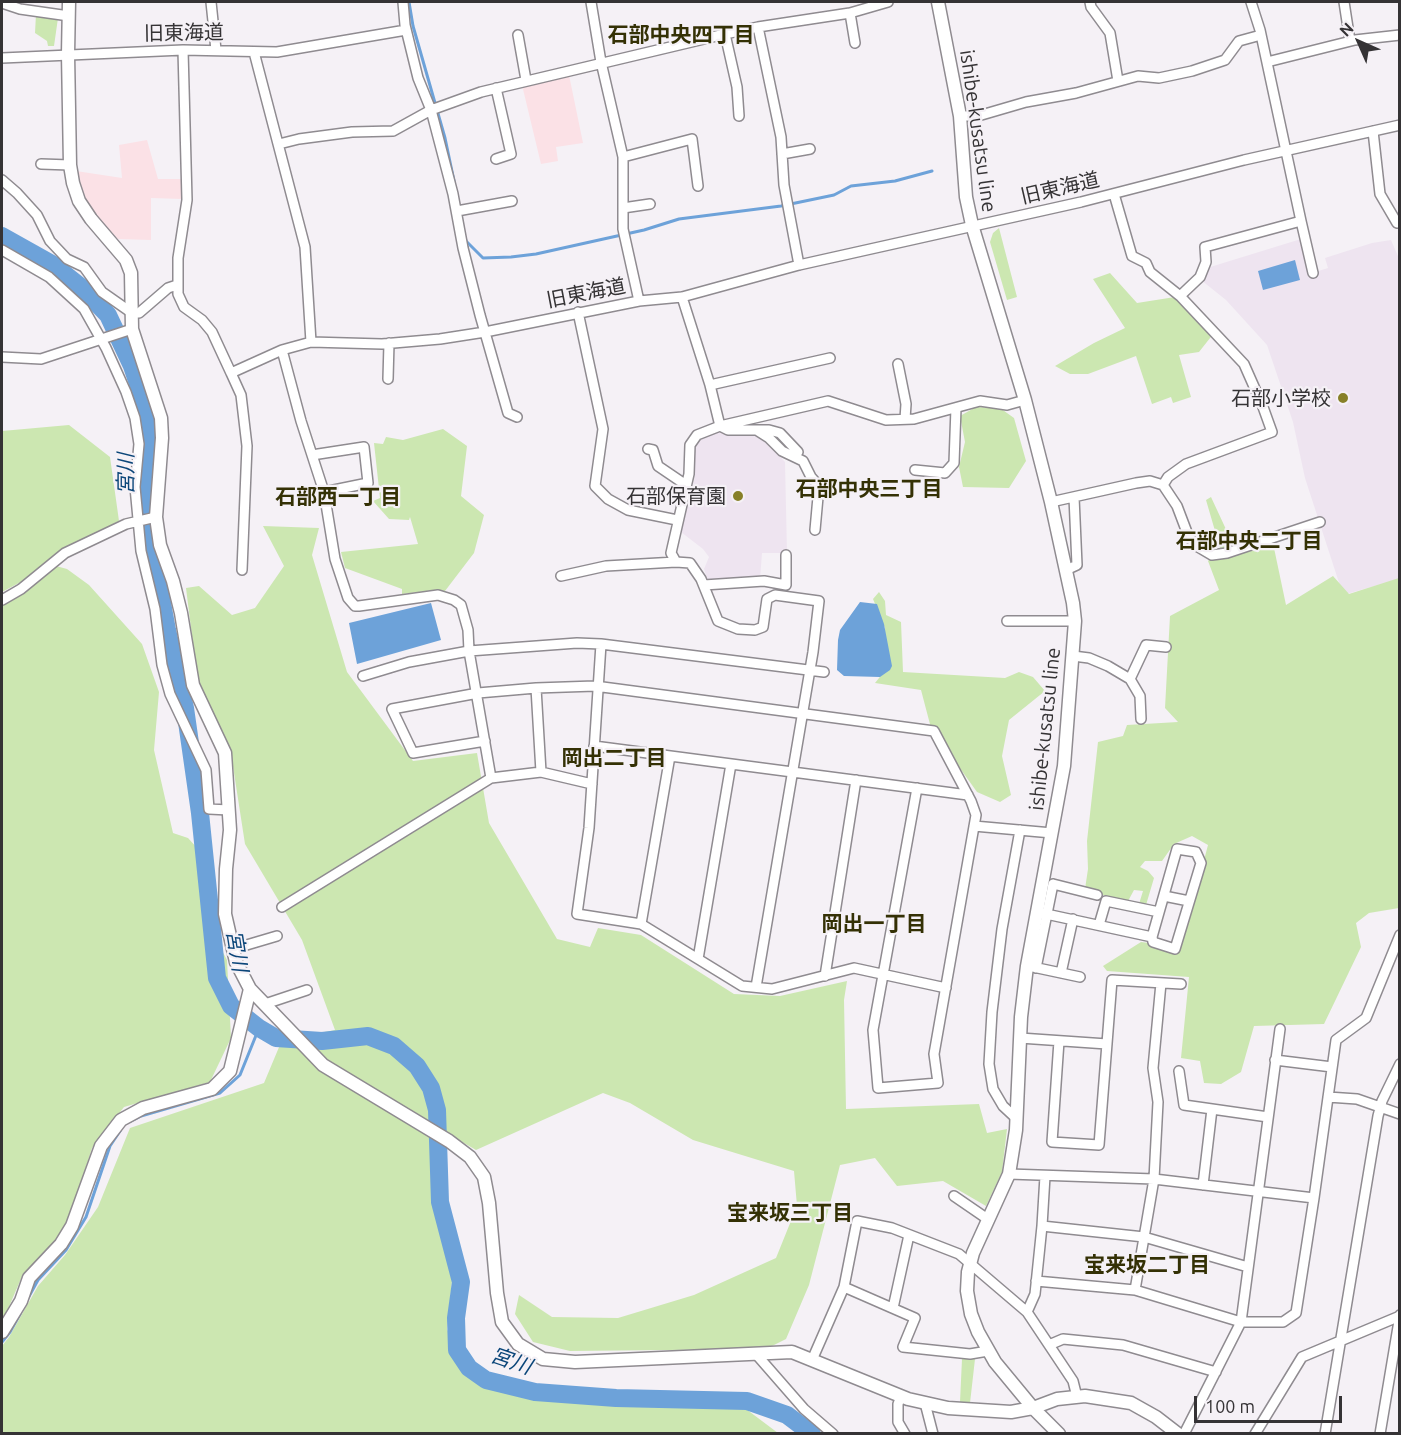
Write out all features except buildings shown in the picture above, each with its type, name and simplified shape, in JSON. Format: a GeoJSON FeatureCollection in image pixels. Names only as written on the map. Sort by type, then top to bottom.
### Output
{"type":"FeatureCollection","features":[{"type":"Feature","properties":{"kind":"street"},"geometry":{"type":"LineString","coordinates":[[69,2],[70,165],[73,183],[79,201],[91,219],[126,260],[131,273],[132,313],[127,330],[161,418],[162,438],[156,518],[160,546],[173,581],[181,613],[193,685],[225,753],[230,830],[225,914],[236,962],[250,989],[323,1065],[435,1132],[470,1157],[484,1177],[502,1322],[518,1344],[543,1359],[575,1362],[792,1353],[901,1396],[948,1408],[1011,1412],[1033,1408],[1056,1399],[1085,1396],[1131,1403],[1156,1417],[1171,1431]]}},
{"type":"Feature","properties":{"kind":"street"},"geometry":{"type":"LineString","coordinates":[[211,2],[216,50]]}},
{"type":"Feature","properties":{"kind":"street"},"geometry":{"type":"LineString","coordinates":[[403,2],[406,30],[418,78],[431,110],[485,332],[508,413],[516,417]]}},
{"type":"Feature","properties":{"kind":"street"},"geometry":{"type":"LineString","coordinates":[[591,2],[623,157],[623,229],[639,301]]}},
{"type":"Feature","properties":{"kind":"street"},"geometry":{"type":"LineString","coordinates":[[279,144],[300,138],[352,132],[393,131],[431,110],[526,80],[725,34],[850,13],[888,2]]}},
{"type":"Feature","properties":{"kind":"street","name":"ishibe-kusatsu line"},"geometry":{"type":"LineString","coordinates":[[938,2],[960,116],[966,197],[972,225],[1025,400],[1051,502],[1075,621],[1064,766],[1020,1038],[1017,1119],[1009,1174],[973,1253],[967,1291],[978,1332],[995,1362],[1033,1408],[1059,1434]]}},
{"type":"Feature","properties":{"kind":"street"},"geometry":{"type":"LineString","coordinates":[[1090,2],[1091,7],[1110,33],[1118,81]]}},
{"type":"Feature","properties":{"kind":"street"},"geometry":{"type":"LineString","coordinates":[[1251,2],[1261,35],[1312,273]]}},
{"type":"Feature","properties":{"kind":"street"},"geometry":{"type":"LineString","coordinates":[[1344,2],[1350,41]]}},
{"type":"Feature","properties":{"kind":"street"},"geometry":{"type":"LineString","coordinates":[[2,3],[20,9],[69,16]]}},
{"type":"Feature","properties":{"kind":"street"},"geometry":{"type":"LineString","coordinates":[[850,13],[855,43]]}},
{"type":"Feature","properties":{"kind":"street"},"geometry":{"type":"LineString","coordinates":[[758,27],[781,137],[784,185],[799,265]]}},
{"type":"Feature","properties":{"kind":"street","name":"旧東海道"},"geometry":{"type":"LineString","coordinates":[[2,58],[183,50],[277,52],[406,30]]}},
{"type":"Feature","properties":{"kind":"street"},"geometry":{"type":"LineString","coordinates":[[725,34],[737,87],[739,116]]}},
{"type":"Feature","properties":{"kind":"street"},"geometry":{"type":"LineString","coordinates":[[518,35],[526,80]]}},
{"type":"Feature","properties":{"kind":"street"},"geometry":{"type":"LineString","coordinates":[[960,116],[978,116],[1026,102],[1076,93],[1138,76],[1159,78],[1192,71],[1225,60],[1239,41],[1261,35]]}},
{"type":"Feature","properties":{"kind":"street"},"geometry":{"type":"LineString","coordinates":[[1267,62],[1350,41],[1400,35]]}},
{"type":"Feature","properties":{"kind":"street"},"geometry":{"type":"LineString","coordinates":[[183,50],[187,200],[178,258],[178,294],[184,307],[202,320],[212,333],[241,395],[247,446],[242,570]]}},
{"type":"Feature","properties":{"kind":"street"},"geometry":{"type":"LineString","coordinates":[[254,52],[305,247],[311,342]]}},
{"type":"Feature","properties":{"kind":"street"},"geometry":{"type":"LineString","coordinates":[[496,88],[511,154],[496,159]]}},
{"type":"Feature","properties":{"kind":"street","name":"旧東海道"},"geometry":{"type":"LineString","coordinates":[[231,373],[282,350],[311,342],[389,343],[485,332],[639,301],[682,297],[799,265],[1114,194],[1286,150],[1400,125]]}},
{"type":"Feature","properties":{"kind":"street"},"geometry":{"type":"LineString","coordinates":[[1373,131],[1380,194],[1397,223]]}},
{"type":"Feature","properties":{"kind":"street"},"geometry":{"type":"LineString","coordinates":[[623,157],[692,139],[698,186]]}},
{"type":"Feature","properties":{"kind":"street"},"geometry":{"type":"LineString","coordinates":[[782,154],[810,149]]}},
{"type":"Feature","properties":{"kind":"street"},"geometry":{"type":"LineString","coordinates":[[41,164],[70,165]]}},
{"type":"Feature","properties":{"kind":"street"},"geometry":{"type":"LineString","coordinates":[[2,180],[37,215],[50,241],[68,259],[84,267],[102,292],[132,313],[139,313],[168,288],[177,285]]}},
{"type":"Feature","properties":{"kind":"street"},"geometry":{"type":"LineString","coordinates":[[1114,194],[1132,256],[1146,263],[1150,272],[1180,296],[1234,351],[1244,364],[1272,432],[1186,464],[1168,477],[1163,485]]}},
{"type":"Feature","properties":{"kind":"street"},"geometry":{"type":"LineString","coordinates":[[456,211],[512,201]]}},
{"type":"Feature","properties":{"kind":"street"},"geometry":{"type":"LineString","coordinates":[[623,208],[650,204]]}},
{"type":"Feature","properties":{"kind":"street"},"geometry":{"type":"LineString","coordinates":[[1180,296],[1200,277],[1206,262],[1205,247],[1301,221]]}},
{"type":"Feature","properties":{"kind":"street"},"geometry":{"type":"LineString","coordinates":[[2,250],[50,277],[84,309],[102,337],[126,392],[135,418],[139,444],[135,487],[141,551],[155,609],[162,665],[170,694],[206,770],[209,809],[227,809]]}},
{"type":"Feature","properties":{"kind":"street"},"geometry":{"type":"LineString","coordinates":[[682,297],[710,385],[720,426],[728,430],[769,430],[780,433],[798,452]]}},
{"type":"Feature","properties":{"kind":"street"},"geometry":{"type":"LineString","coordinates":[[578,312],[603,429],[595,486],[608,499],[628,510],[677,520]]}},
{"type":"Feature","properties":{"kind":"street"},"geometry":{"type":"LineString","coordinates":[[2,357],[41,359],[127,330]]}},
{"type":"Feature","properties":{"kind":"street"},"geometry":{"type":"LineString","coordinates":[[388,379],[389,343]]}},
{"type":"Feature","properties":{"kind":"street"},"geometry":{"type":"LineString","coordinates":[[282,350],[324,492],[335,559],[351,603],[359,606],[438,595],[461,604],[491,778]]}},
{"type":"Feature","properties":{"kind":"street"},"geometry":{"type":"LineString","coordinates":[[710,385],[830,358]]}},
{"type":"Feature","properties":{"kind":"street"},"geometry":{"type":"LineString","coordinates":[[898,364],[906,404],[905,419]]}},
{"type":"Feature","properties":{"kind":"street"},"geometry":{"type":"LineString","coordinates":[[676,562],[671,553],[689,474],[690,445],[697,435],[720,426],[828,401],[886,420],[914,419],[980,401],[1007,405],[1025,400]]}},
{"type":"Feature","properties":{"kind":"street"},"geometry":{"type":"LineString","coordinates":[[915,470],[945,473],[954,463],[956,408]]}},
{"type":"Feature","properties":{"kind":"street"},"geometry":{"type":"LineString","coordinates":[[758,431],[782,451],[803,461],[811,477],[819,486],[815,530]]}},
{"type":"Feature","properties":{"kind":"street"},"geometry":{"type":"LineString","coordinates":[[312,455],[364,447],[368,483],[324,492]]}},
{"type":"Feature","properties":{"kind":"street"},"geometry":{"type":"LineString","coordinates":[[648,449],[652,450],[658,466],[686,485]]}},
{"type":"Feature","properties":{"kind":"street"},"geometry":{"type":"LineString","coordinates":[[1051,502],[1136,483],[1149,482],[1163,485],[1177,506],[1188,535],[1195,545],[1212,555],[1227,553],[1320,522]]}},
{"type":"Feature","properties":{"kind":"street"},"geometry":{"type":"LineString","coordinates":[[1066,570],[1077,565],[1074,496]]}},
{"type":"Feature","properties":{"kind":"street"},"geometry":{"type":"LineString","coordinates":[[2,600],[21,589],[65,553],[126,524],[156,518]]}},
{"type":"Feature","properties":{"kind":"street"},"geometry":{"type":"LineString","coordinates":[[704,585],[764,581],[786,585],[786,555]]}},
{"type":"Feature","properties":{"kind":"street"},"geometry":{"type":"LineString","coordinates":[[561,576],[606,566],[690,563],[704,585],[717,621],[738,629],[756,630],[763,627],[767,599],[776,595],[819,601],[756,987]]}},
{"type":"Feature","properties":{"kind":"street"},"geometry":{"type":"LineString","coordinates":[[1007,621],[1075,621]]}},
{"type":"Feature","properties":{"kind":"street"},"geometry":{"type":"LineString","coordinates":[[363,676],[410,662],[469,651],[543,644],[601,644],[824,672]]}},
{"type":"Feature","properties":{"kind":"street"},"geometry":{"type":"LineString","coordinates":[[601,644],[590,828],[577,914],[641,924],[742,986],[772,989],[854,968],[945,987]]}},
{"type":"Feature","properties":{"kind":"street"},"geometry":{"type":"LineString","coordinates":[[1130,679],[1146,645],[1166,647]]}},
{"type":"Feature","properties":{"kind":"street"},"geometry":{"type":"LineString","coordinates":[[1073,656],[1089,658],[1130,679],[1140,696],[1142,719]]}},
{"type":"Feature","properties":{"kind":"street"},"geometry":{"type":"LineString","coordinates":[[485,741],[413,753],[392,710],[476,694],[536,688],[598,687],[934,731],[976,815],[934,1054],[938,1083],[878,1088],[873,1030],[917,788]]}},
{"type":"Feature","properties":{"kind":"street"},"geometry":{"type":"LineString","coordinates":[[536,688],[541,772]]}},
{"type":"Feature","properties":{"kind":"street"},"geometry":{"type":"LineString","coordinates":[[594,746],[968,795]]}},
{"type":"Feature","properties":{"kind":"street"},"geometry":{"type":"LineString","coordinates":[[641,924],[670,756]]}},
{"type":"Feature","properties":{"kind":"street"},"geometry":{"type":"LineString","coordinates":[[698,959],[731,764]]}},
{"type":"Feature","properties":{"kind":"street"},"geometry":{"type":"LineString","coordinates":[[282,907],[491,778],[541,772],[592,784]]}},
{"type":"Feature","properties":{"kind":"street"},"geometry":{"type":"LineString","coordinates":[[825,976],[856,780]]}},
{"type":"Feature","properties":{"kind":"street"},"geometry":{"type":"LineString","coordinates":[[974,826],[1052,833]]}},
{"type":"Feature","properties":{"kind":"street"},"geometry":{"type":"LineString","coordinates":[[1017,1119],[1003,1106],[993,1089],[989,1064],[992,1012],[1002,929],[1020,830]]}},
{"type":"Feature","properties":{"kind":"street"},"geometry":{"type":"LineString","coordinates":[[1177,849],[1196,852],[1201,863],[1189,901],[1175,949],[1153,942],[1152,937],[1177,849]]}},
{"type":"Feature","properties":{"kind":"street"},"geometry":{"type":"LineString","coordinates":[[1097,895],[1053,884],[1042,913],[1152,937]]}},
{"type":"Feature","properties":{"kind":"street"},"geometry":{"type":"LineString","coordinates":[[1164,896],[1189,901]]}},
{"type":"Feature","properties":{"kind":"street"},"geometry":{"type":"LineString","coordinates":[[1099,925],[1106,901],[1159,912]]}},
{"type":"Feature","properties":{"kind":"street"},"geometry":{"type":"LineString","coordinates":[[1061,973],[1073,920]]}},
{"type":"Feature","properties":{"kind":"street"},"geometry":{"type":"LineString","coordinates":[[1036,1281],[1135,1290],[1241,1322],[1283,1322],[1296,1313],[1336,1040],[1366,1018],[1400,935]]}},
{"type":"Feature","properties":{"kind":"street"},"geometry":{"type":"LineString","coordinates":[[233,949],[277,936]]}},
{"type":"Feature","properties":{"kind":"street"},"geometry":{"type":"LineString","coordinates":[[1032,967],[1080,977]]}},
{"type":"Feature","properties":{"kind":"street"},"geometry":{"type":"LineString","coordinates":[[1059,1041],[1052,1142],[1099,1144],[1112,980],[1181,984]]}},
{"type":"Feature","properties":{"kind":"street"},"geometry":{"type":"LineString","coordinates":[[1135,1290],[1154,1179],[1158,1102],[1153,1068],[1161,983]]}},
{"type":"Feature","properties":{"kind":"street"},"geometry":{"type":"LineString","coordinates":[[2,1332],[21,1301],[29,1278],[61,1244],[72,1226],[101,1146],[121,1120],[143,1108],[212,1089],[230,1071],[250,989]]}},
{"type":"Feature","properties":{"kind":"street"},"geometry":{"type":"LineString","coordinates":[[265,1004],[307,990]]}},
{"type":"Feature","properties":{"kind":"street"},"geometry":{"type":"LineString","coordinates":[[1184,1434],[1241,1322],[1280,1029]]}},
{"type":"Feature","properties":{"kind":"street"},"geometry":{"type":"LineString","coordinates":[[1020,1038],[1107,1044]]}},
{"type":"Feature","properties":{"kind":"street"},"geometry":{"type":"LineString","coordinates":[[1275,1060],[1332,1067]]}},
{"type":"Feature","properties":{"kind":"street"},"geometry":{"type":"LineString","coordinates":[[1325,1434],[1380,1108],[1400,1064]]}},
{"type":"Feature","properties":{"kind":"street"},"geometry":{"type":"LineString","coordinates":[[1179,1071],[1184,1105],[1268,1117]]}},
{"type":"Feature","properties":{"kind":"street"},"geometry":{"type":"LineString","coordinates":[[1328,1097],[1357,1099],[1400,1114]]}},
{"type":"Feature","properties":{"kind":"street"},"geometry":{"type":"LineString","coordinates":[[1203,1185],[1212,1109]]}},
{"type":"Feature","properties":{"kind":"street"},"geometry":{"type":"LineString","coordinates":[[1009,1174],[1154,1179],[1314,1198]]}},
{"type":"Feature","properties":{"kind":"street"},"geometry":{"type":"LineString","coordinates":[[1027,1311],[1035,1294],[1045,1176]]}},
{"type":"Feature","properties":{"kind":"street"},"geometry":{"type":"LineString","coordinates":[[954,1196],[989,1220]]}},
{"type":"Feature","properties":{"kind":"street"},"geometry":{"type":"LineString","coordinates":[[812,1360],[844,1287],[857,1221],[892,1228],[959,1254],[1027,1311],[1074,1381],[1077,1397]]}},
{"type":"Feature","properties":{"kind":"street"},"geometry":{"type":"LineString","coordinates":[[1042,1226],[1144,1237],[1248,1267]]}},
{"type":"Feature","properties":{"kind":"street"},"geometry":{"type":"LineString","coordinates":[[893,1308],[909,1235]]}},
{"type":"Feature","properties":{"kind":"street"},"geometry":{"type":"LineString","coordinates":[[844,1287],[915,1318],[903,1347],[970,1354],[988,1350]]}},
{"type":"Feature","properties":{"kind":"street"},"geometry":{"type":"LineString","coordinates":[[1255,1434],[1302,1357],[1399,1316]]}},
{"type":"Feature","properties":{"kind":"street"},"geometry":{"type":"LineString","coordinates":[[1380,1434],[1399,1316]]}},
{"type":"Feature","properties":{"kind":"street"},"geometry":{"type":"LineString","coordinates":[[1049,1345],[1063,1339],[1124,1345],[1215,1372]]}},
{"type":"Feature","properties":{"kind":"street"},"geometry":{"type":"LineString","coordinates":[[756,1354],[804,1409],[833,1434]]}},
{"type":"Feature","properties":{"kind":"street"},"geometry":{"type":"LineString","coordinates":[[901,1396],[898,1404],[898,1422],[905,1434]]}},
{"type":"Feature","properties":{"kind":"street"},"geometry":{"type":"LineString","coordinates":[[925,1402],[933,1434]]}},
{"type":"Feature","properties":{"kind":"shaded area"},"geometry":{"type":"Polygon","coordinates":[[[569,75],[583,143],[556,147],[558,161],[541,164],[522,85],[569,75]]]}},
{"type":"Feature","properties":{"kind":"shaded area"},"geometry":{"type":"Polygon","coordinates":[[[147,140],[158,179],[183,179],[182,199],[151,198],[151,240],[118,239],[84,202],[76,171],[122,178],[119,145],[147,140]]]}},
{"type":"Feature","properties":{"kind":"shaded area","name":"石部小学校"},"geometry":{"type":"Polygon","coordinates":[[[1301,239],[1309,274],[1328,268],[1325,258],[1372,243],[1391,240],[1400,261],[1399,579],[1343,595],[1305,478],[1293,422],[1267,345],[1226,300],[1201,280],[1207,268],[1301,239]]]}},
{"type":"Feature","properties":{"kind":"shaded area","name":"石部保育園"},"geometry":{"type":"Polygon","coordinates":[[[718,432],[746,433],[764,439],[785,462],[787,553],[762,553],[760,579],[708,581],[704,569],[709,557],[703,549],[681,532],[695,476],[693,448],[701,437],[718,432]]]}},
{"type":"Feature","properties":{"kind":"green space"},"geometry":{"type":"Polygon","coordinates":[[[36,14],[58,18],[54,46],[48,46],[47,41],[35,33],[36,14]]]}},
{"type":"Feature","properties":{"kind":"green space"},"geometry":{"type":"Polygon","coordinates":[[[999,228],[1017,297],[1007,300],[990,242],[993,233],[999,228]]]}},
{"type":"Feature","properties":{"kind":"green space"},"geometry":{"type":"Polygon","coordinates":[[[1110,273],[1137,303],[1175,297],[1214,333],[1199,352],[1179,355],[1191,397],[1173,403],[1171,397],[1152,404],[1136,356],[1088,374],[1070,374],[1055,366],[1125,328],[1093,279],[1110,273]]]}},
{"type":"Feature","properties":{"kind":"green space"},"geometry":{"type":"Polygon","coordinates":[[[976,407],[1000,408],[1014,418],[1026,461],[1009,488],[963,487],[959,467],[965,442],[960,416],[976,407]]]}},
{"type":"Feature","properties":{"kind":"green space"},"geometry":{"type":"Polygon","coordinates":[[[69,425],[110,457],[119,521],[59,553],[30,577],[2,592],[2,431],[69,425]]]}},
{"type":"Feature","properties":{"kind":"green space"},"geometry":{"type":"Polygon","coordinates":[[[443,429],[467,446],[461,496],[484,515],[474,553],[445,591],[402,594],[402,589],[345,568],[341,552],[418,544],[410,517],[409,520],[389,519],[373,501],[380,498],[374,443],[383,444],[386,437],[403,440],[443,429]]]}},
{"type":"Feature","properties":{"kind":"green space"},"geometry":{"type":"Polygon","coordinates":[[[1211,497],[1237,553],[1274,548],[1286,605],[1333,576],[1349,594],[1399,578],[1399,908],[1369,913],[1356,923],[1361,947],[1324,1024],[1254,1026],[1241,1072],[1221,1084],[1204,1083],[1200,1061],[1181,1058],[1189,977],[1107,971],[1103,966],[1141,942],[1181,947],[1208,845],[1192,836],[1174,844],[1162,861],[1145,861],[1140,867],[1154,878],[1146,905],[1139,904],[1143,891],[1134,890],[1127,903],[1085,889],[1088,869],[1087,841],[1098,742],[1123,736],[1127,725],[1178,722],[1165,708],[1170,616],[1219,590],[1208,561],[1220,548],[1206,500],[1211,497]]]}},
{"type":"Feature","properties":{"kind":"green space"},"geometry":{"type":"Polygon","coordinates":[[[263,526],[319,528],[312,555],[347,672],[413,761],[477,753],[489,823],[557,939],[590,947],[598,928],[641,935],[734,994],[780,996],[847,981],[844,1000],[846,1109],[979,1104],[987,1133],[1007,1129],[1002,1172],[986,1206],[943,1181],[897,1186],[875,1158],[840,1165],[809,1285],[786,1339],[766,1349],[570,1351],[533,1342],[515,1314],[519,1295],[552,1317],[618,1318],[694,1295],[776,1258],[797,1206],[794,1171],[693,1140],[630,1103],[603,1093],[476,1150],[407,1110],[417,1130],[433,1138],[452,1281],[447,1329],[465,1371],[487,1384],[547,1385],[742,1406],[778,1433],[2,1434],[2,1346],[38,1286],[65,1255],[98,1207],[130,1128],[264,1083],[282,1040],[335,1030],[302,940],[245,844],[230,747],[198,684],[186,588],[199,586],[232,615],[255,608],[284,566],[263,526]]]}},
{"type":"Feature","properties":{"kind":"green space"},"geometry":{"type":"Polygon","coordinates":[[[56,566],[67,569],[89,585],[142,644],[159,692],[154,750],[173,833],[188,838],[198,849],[205,918],[227,960],[231,1038],[210,1082],[124,1107],[92,1148],[66,1230],[23,1274],[2,1323],[2,604],[56,566]]]}},
{"type":"Feature","properties":{"kind":"green space"},"geometry":{"type":"Polygon","coordinates":[[[879,592],[885,601],[886,615],[901,622],[903,672],[1005,678],[1019,672],[1033,677],[1045,691],[1009,720],[1002,756],[1011,795],[1000,802],[977,792],[931,728],[921,690],[875,683],[883,673],[885,628],[873,599],[879,592]]]}},
{"type":"Feature","properties":{"kind":"green space"},"geometry":{"type":"Polygon","coordinates":[[[962,1359],[975,1359],[970,1403],[960,1402],[962,1359]]]}},
{"type":"Feature","properties":{"kind":"water"},"geometry":{"type":"Polygon","coordinates":[[[1295,260],[1300,280],[1263,290],[1258,271],[1295,260]]]}},
{"type":"Feature","properties":{"kind":"water"},"geometry":{"type":"Polygon","coordinates":[[[860,602],[877,604],[884,624],[892,666],[880,677],[844,676],[837,670],[840,630],[860,602]]]}},
{"type":"Feature","properties":{"kind":"water"},"geometry":{"type":"Polygon","coordinates":[[[431,603],[441,640],[357,664],[349,623],[431,603]]]}},
{"type":"Feature","properties":{"kind":"waterway"},"geometry":{"type":"LineString","coordinates":[[409,2],[413,26],[445,138],[454,181]]}},
{"type":"Feature","properties":{"kind":"waterway"},"geometry":{"type":"LineString","coordinates":[[465,237],[466,241],[483,258],[536,254],[644,230],[679,219],[781,206],[834,195],[851,186],[895,181],[932,171]]}},
{"type":"Feature","properties":{"kind":"waterway","name":"宮川"},"geometry":{"type":"LineString","coordinates":[[2,236],[52,264],[81,287],[108,315],[132,366],[149,416],[151,440],[147,497],[148,526],[167,630],[185,708],[200,813],[217,978],[231,1006],[276,1038],[322,1041],[368,1036],[394,1046],[417,1066],[431,1088],[437,1110],[440,1202],[461,1282],[456,1318],[457,1350],[469,1368],[486,1380],[535,1392],[616,1398],[747,1401],[787,1415],[812,1434]]}},
{"type":"Feature","properties":{"kind":"waterway"},"geometry":{"type":"LineString","coordinates":[[131,1121],[220,1093],[240,1075],[259,1028]]}},
{"type":"Feature","properties":{"kind":"waterway"},"geometry":{"type":"LineString","coordinates":[[27,1300],[38,1280],[66,1250],[86,1217],[110,1146],[120,1131]]}},
{"type":"Feature","properties":{"kind":"waterway"},"geometry":{"type":"LineString","coordinates":[[2,1342],[20,1314]]}},
{"type":"Feature","properties":{"kind":"place","name":"石部小学校"},"geometry":{"type":"Point","coordinates":[1343,398]}},
{"type":"Feature","properties":{"kind":"place","name":"石部保育園"},"geometry":{"type":"Point","coordinates":[738,496]}},
{"type":"Feature","properties":{"kind":"district","name":"石部中央四丁目"},"geometry":{"type":"Point","coordinates":[681,35]}},
{"type":"Feature","properties":{"kind":"district","name":"石部中央三丁目"},"geometry":{"type":"Point","coordinates":[869,489]}},
{"type":"Feature","properties":{"kind":"district","name":"石部西一丁目"},"geometry":{"type":"Point","coordinates":[338,497]}},
{"type":"Feature","properties":{"kind":"district","name":"石部中央二丁目"},"geometry":{"type":"Point","coordinates":[1249,541]}},
{"type":"Feature","properties":{"kind":"district","name":"岡出二丁目"},"geometry":{"type":"Point","coordinates":[614,758]}},
{"type":"Feature","properties":{"kind":"district","name":"岡出一丁目"},"geometry":{"type":"Point","coordinates":[874,924]}},
{"type":"Feature","properties":{"kind":"district","name":"宝来坂三丁目"},"geometry":{"type":"Point","coordinates":[790,1213]}},
{"type":"Feature","properties":{"kind":"district","name":"宝来坂二丁目"},"geometry":{"type":"Point","coordinates":[1147,1265]}}]}
